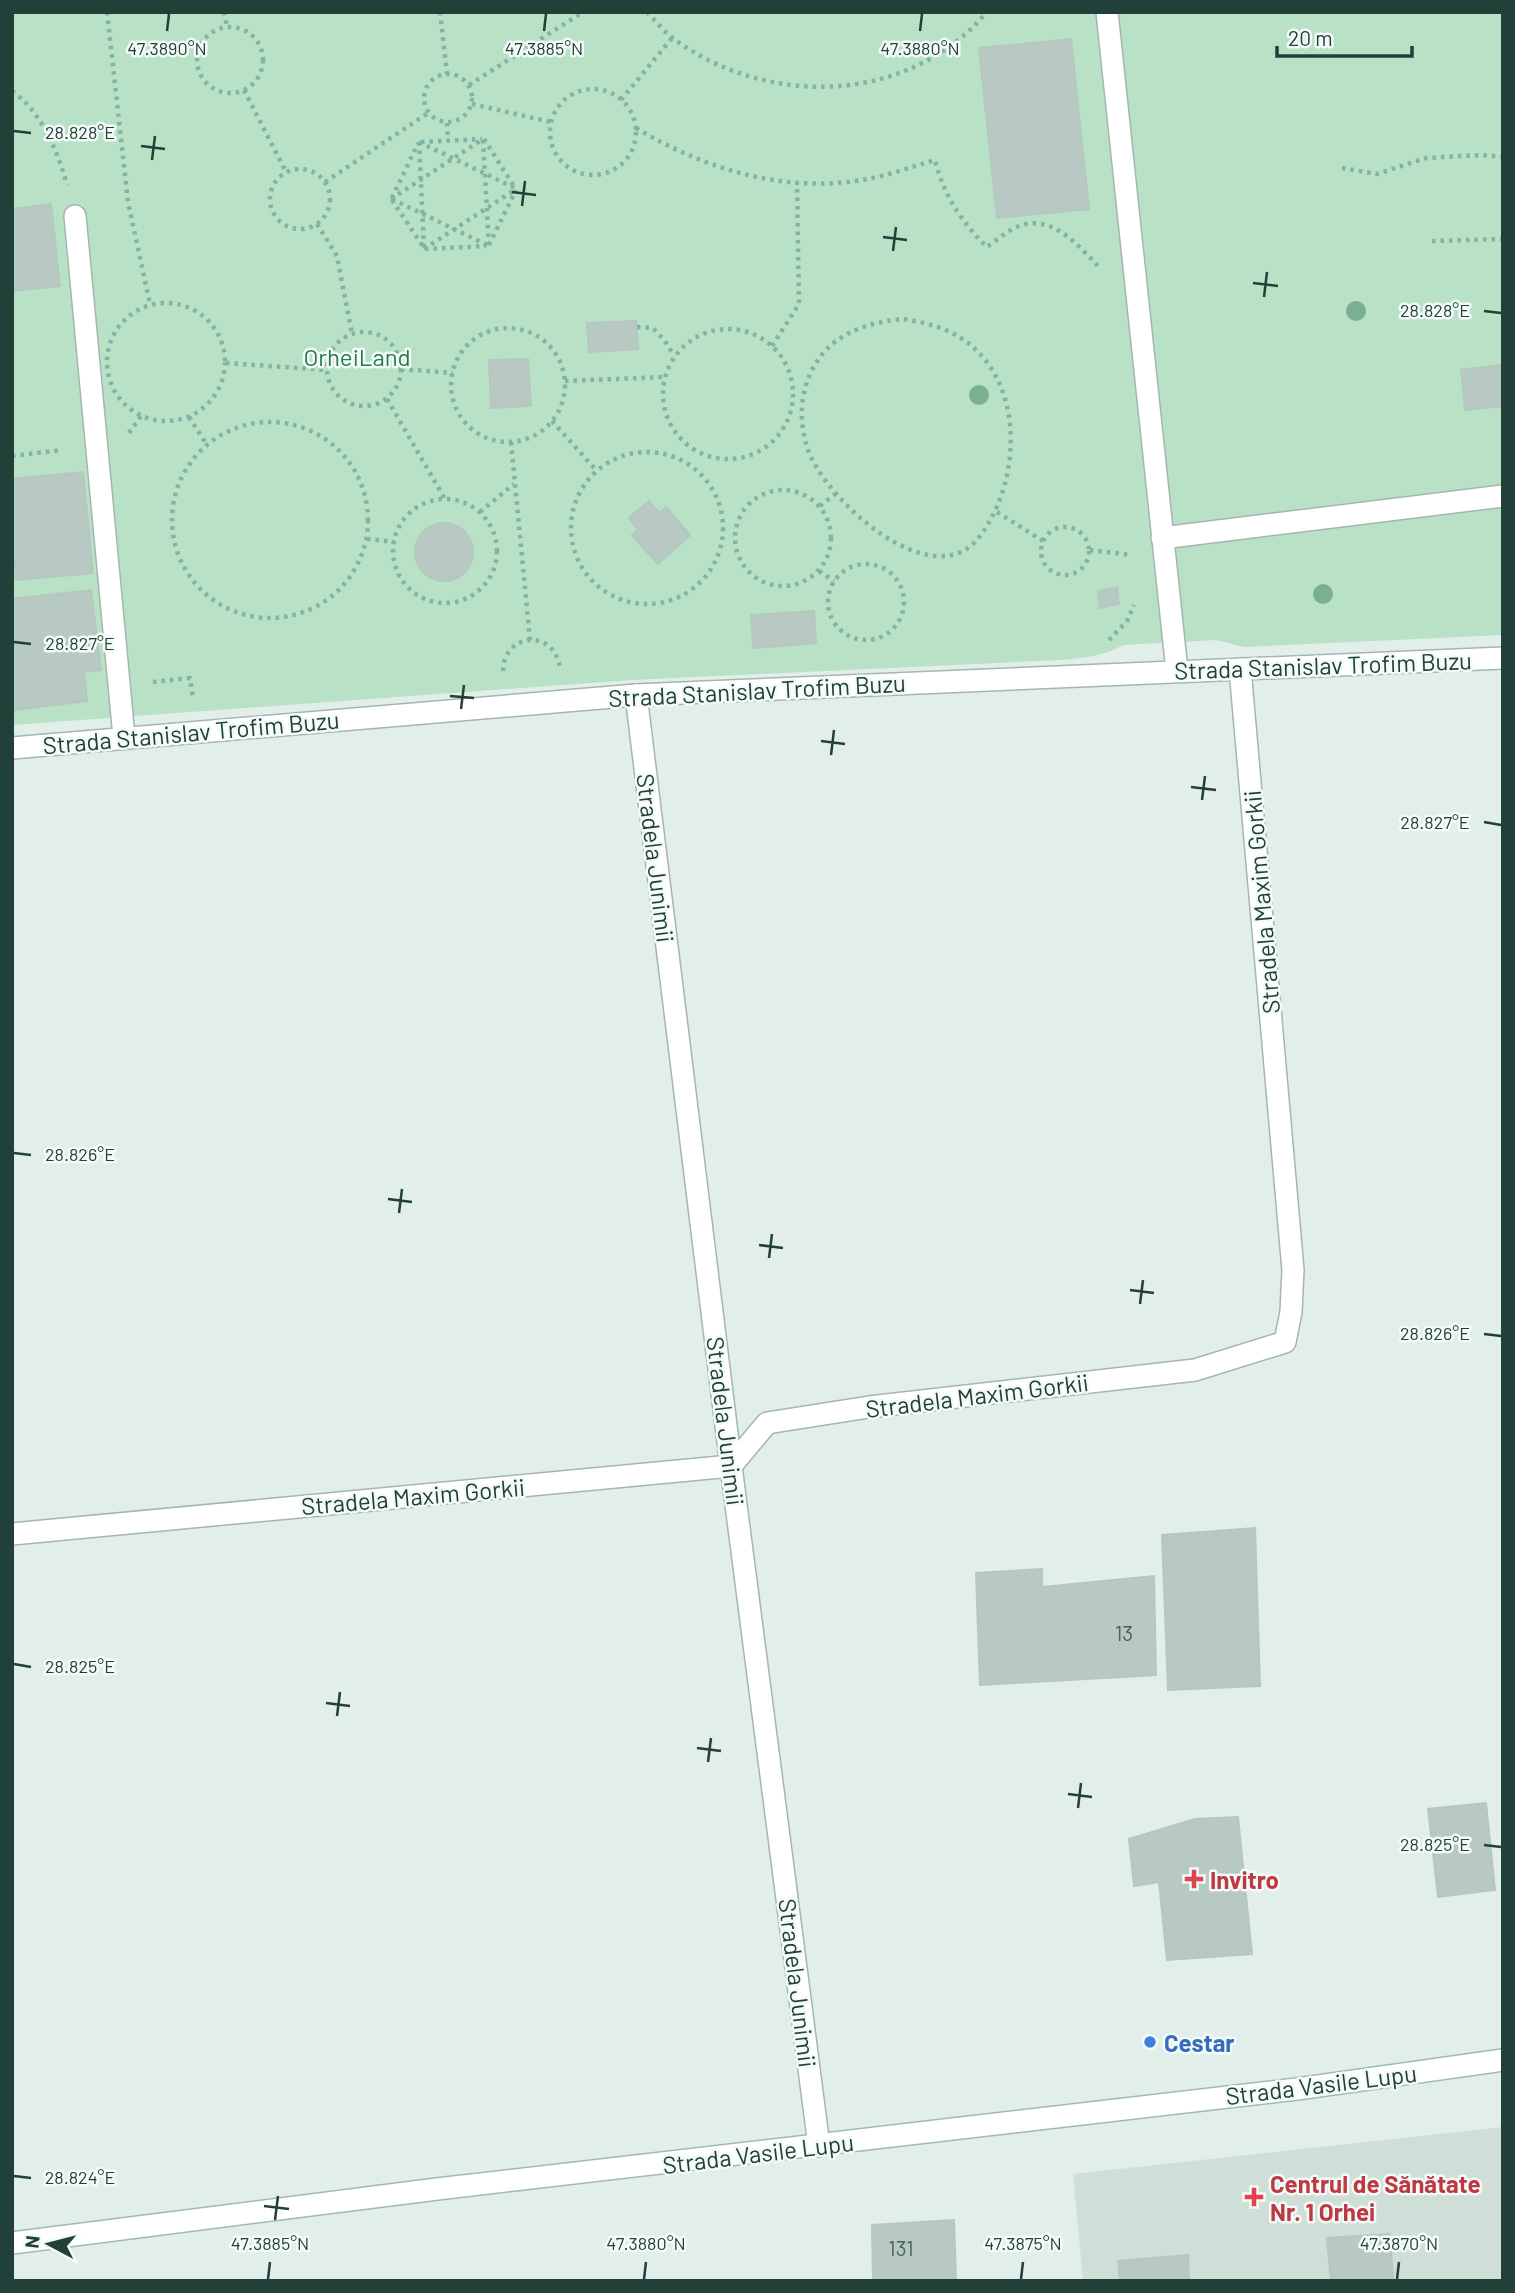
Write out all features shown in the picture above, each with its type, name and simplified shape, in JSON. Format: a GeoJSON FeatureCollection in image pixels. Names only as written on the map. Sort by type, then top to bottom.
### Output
{"type":"FeatureCollection","features":[{"type":"Feature","properties":{"kind":"street"},"geometry":{"type":"LineString","coordinates":[[1107,12],[1177,671]]}},
{"type":"Feature","properties":{"kind":"street"},"geometry":{"type":"LineString","coordinates":[[75,216],[124,737]]}},
{"type":"Feature","properties":{"kind":"street"},"geometry":{"type":"LineString","coordinates":[[1162,538],[1503,496]]}},
{"type":"Feature","properties":{"kind":"street","name":"Strada Stanislav Trofim Buzu"},"geometry":{"type":"LineString","coordinates":[[12,748],[636,695],[1503,658]]}},
{"type":"Feature","properties":{"kind":"street","name":"Stradela Maxim Gorkii"},"geometry":{"type":"LineString","coordinates":[[12,1534],[731,1466],[767,1423],[869,1408],[1195,1370],[1286,1342],[1292,1312],[1293,1270],[1240,669]]}},
{"type":"Feature","properties":{"kind":"street","name":"Stradela Junimii"},"geometry":{"type":"LineString","coordinates":[[636,695],[731,1466],[819,2146]]}},
{"type":"Feature","properties":{"kind":"street","name":"Strada Vasile Lupu"},"geometry":{"type":"LineString","coordinates":[[12,2243],[437,2189],[1297,2089],[1503,2060]]}},
{"type":"Feature","properties":{"kind":"path"},"geometry":{"type":"LineString","coordinates":[[107,12],[128,202],[150,304]]}},
{"type":"Feature","properties":{"kind":"path"},"geometry":{"type":"LineString","coordinates":[[224,12],[227,27]]}},
{"type":"Feature","properties":{"kind":"path"},"geometry":{"type":"LineString","coordinates":[[440,12],[447,74]]}},
{"type":"Feature","properties":{"kind":"path"},"geometry":{"type":"LineString","coordinates":[[469,85],[583,12]]}},
{"type":"Feature","properties":{"kind":"path"},"geometry":{"type":"LineString","coordinates":[[647,12],[672,38],[702,57],[737,73],[773,84],[811,88],[849,86],[886,77],[921,63],[953,43],[987,12]]}},
{"type":"Feature","properties":{"kind":"path"},"geometry":{"type":"LineString","coordinates":[[227,27],[242,29],[252,34],[262,53],[263,64],[260,75],[244,90],[223,93],[213,89],[199,72],[198,51],[203,40],[211,33],[227,27]]}},
{"type":"Feature","properties":{"kind":"path"},"geometry":{"type":"LineString","coordinates":[[621,100],[672,38]]}},
{"type":"Feature","properties":{"kind":"path"},"geometry":{"type":"LineString","coordinates":[[447,74],[463,78],[469,85],[472,104],[467,114],[447,123],[428,113],[424,93],[429,83],[437,77],[447,74]]}},
{"type":"Feature","properties":{"kind":"path"},"geometry":{"type":"LineString","coordinates":[[589,89],[602,90],[621,100],[632,115],[636,128],[635,142],[621,165],[610,172],[590,175],[570,169],[559,160],[550,135],[551,121],[556,109],[565,99],[576,92],[589,89]]}},
{"type":"Feature","properties":{"kind":"path"},"geometry":{"type":"LineString","coordinates":[[244,90],[286,172]]}},
{"type":"Feature","properties":{"kind":"path"},"geometry":{"type":"LineString","coordinates":[[12,91],[31,108],[47,135],[63,167],[75,216]]}},
{"type":"Feature","properties":{"kind":"path"},"geometry":{"type":"LineString","coordinates":[[472,104],[551,121]]}},
{"type":"Feature","properties":{"kind":"path"},"geometry":{"type":"LineString","coordinates":[[325,182],[428,113]]}},
{"type":"Feature","properties":{"kind":"path"},"geometry":{"type":"LineString","coordinates":[[447,123],[448,141]]}},
{"type":"Feature","properties":{"kind":"path"},"geometry":{"type":"LineString","coordinates":[[636,128],[675,150],[708,164],[747,176],[797,183],[861,180],[935,160],[959,216],[987,247],[1019,226],[1031,223],[1043,225],[1067,236],[1104,272]]}},
{"type":"Feature","properties":{"kind":"path"},"geometry":{"type":"LineString","coordinates":[[419,142],[483,139]]}},
{"type":"Feature","properties":{"kind":"path"},"geometry":{"type":"LineString","coordinates":[[483,139],[516,189]]}},
{"type":"Feature","properties":{"kind":"path"},"geometry":{"type":"LineString","coordinates":[[391,199],[483,139]]}},
{"type":"Feature","properties":{"kind":"path"},"geometry":{"type":"LineString","coordinates":[[483,139],[489,246]]}},
{"type":"Feature","properties":{"kind":"path"},"geometry":{"type":"LineString","coordinates":[[419,142],[516,189]]}},
{"type":"Feature","properties":{"kind":"path"},"geometry":{"type":"LineString","coordinates":[[391,199],[419,142]]}},
{"type":"Feature","properties":{"kind":"path"},"geometry":{"type":"LineString","coordinates":[[419,142],[424,249]]}},
{"type":"Feature","properties":{"kind":"path"},"geometry":{"type":"LineString","coordinates":[[1342,168],[1377,174],[1426,158],[1482,155],[1503,157]]}},
{"type":"Feature","properties":{"kind":"path"},"geometry":{"type":"LineString","coordinates":[[308,169],[318,174],[325,182],[330,192],[330,203],[327,214],[317,224],[310,229],[299,230],[287,228],[278,221],[269,200],[276,179],[286,172],[308,169]]}},
{"type":"Feature","properties":{"kind":"path"},"geometry":{"type":"LineString","coordinates":[[772,346],[799,304],[797,183]]}},
{"type":"Feature","properties":{"kind":"path"},"geometry":{"type":"LineString","coordinates":[[489,246],[516,189]]}},
{"type":"Feature","properties":{"kind":"path"},"geometry":{"type":"LineString","coordinates":[[424,249],[516,189]]}},
{"type":"Feature","properties":{"kind":"path"},"geometry":{"type":"LineString","coordinates":[[391,199],[489,246]]}},
{"type":"Feature","properties":{"kind":"path"},"geometry":{"type":"LineString","coordinates":[[391,199],[424,249]]}},
{"type":"Feature","properties":{"kind":"path"},"geometry":{"type":"LineString","coordinates":[[317,224],[337,256],[352,334]]}},
{"type":"Feature","properties":{"kind":"path"},"geometry":{"type":"LineString","coordinates":[[1432,242],[1503,239]]}},
{"type":"Feature","properties":{"kind":"path"},"geometry":{"type":"LineString","coordinates":[[424,249],[489,246]]}},
{"type":"Feature","properties":{"kind":"path"},"geometry":{"type":"LineString","coordinates":[[166,302],[182,304],[209,320],[224,348],[226,363],[223,380],[204,409],[174,421],[157,421],[128,408],[109,381],[107,365],[108,349],[123,320],[150,304],[166,302]]}},
{"type":"Feature","properties":{"kind":"path"},"geometry":{"type":"LineString","coordinates":[[904,319],[929,323],[952,332],[970,345],[999,382],[1010,418],[1011,457],[997,512],[972,547],[949,556],[919,552],[887,537],[863,521],[835,494],[820,475],[807,449],[803,430],[802,402],[807,380],[818,357],[840,337],[863,326],[904,319]]}},
{"type":"Feature","properties":{"kind":"path"},"geometry":{"type":"LineString","coordinates":[[637,327],[653,328],[674,356]]}},
{"type":"Feature","properties":{"kind":"path"},"geometry":{"type":"LineString","coordinates":[[732,328],[754,334],[772,346],[785,361],[792,380],[793,400],[786,425],[769,445],[747,457],[721,459],[696,452],[679,438],[668,420],[663,399],[665,377],[674,356],[690,341],[710,331],[732,328]]}},
{"type":"Feature","properties":{"kind":"path"},"geometry":{"type":"LineString","coordinates":[[520,329],[546,342],[562,366],[565,381],[565,395],[552,421],[541,432],[527,439],[511,442],[482,436],[470,427],[454,402],[453,373],[458,359],[466,346],[491,330],[520,329]]}},
{"type":"Feature","properties":{"kind":"path"},"geometry":{"type":"LineString","coordinates":[[364,332],[386,338],[400,357],[401,369],[395,391],[387,399],[365,407],[343,400],[329,382],[327,370],[334,348],[342,339],[364,332]]}},
{"type":"Feature","properties":{"kind":"path"},"geometry":{"type":"LineString","coordinates":[[226,363],[327,370]]}},
{"type":"Feature","properties":{"kind":"path"},"geometry":{"type":"LineString","coordinates":[[401,369],[453,373]]}},
{"type":"Feature","properties":{"kind":"path"},"geometry":{"type":"LineString","coordinates":[[565,381],[665,377]]}},
{"type":"Feature","properties":{"kind":"path"},"geometry":{"type":"LineString","coordinates":[[387,399],[445,499]]}},
{"type":"Feature","properties":{"kind":"path"},"geometry":{"type":"LineString","coordinates":[[793,400],[802,402]]}},
{"type":"Feature","properties":{"kind":"path"},"geometry":{"type":"LineString","coordinates":[[189,417],[207,445]]}},
{"type":"Feature","properties":{"kind":"path"},"geometry":{"type":"LineString","coordinates":[[552,421],[596,470]]}},
{"type":"Feature","properties":{"kind":"path"},"geometry":{"type":"LineString","coordinates":[[282,422],[307,429],[331,443],[349,462],[362,485],[368,512],[367,539],[358,564],[343,586],[323,604],[298,615],[271,619],[245,616],[220,606],[199,589],[184,567],[174,542],[172,515],[177,489],[189,465],[207,445],[229,430],[255,423],[282,422]]}},
{"type":"Feature","properties":{"kind":"path"},"geometry":{"type":"LineString","coordinates":[[511,442],[530,640]]}},
{"type":"Feature","properties":{"kind":"path"},"geometry":{"type":"LineString","coordinates":[[650,451],[670,454],[688,463],[704,476],[716,494],[722,514],[723,536],[718,557],[707,575],[692,590],[673,600],[653,604],[632,603],[611,596],[594,584],[580,567],[572,547],[570,526],[574,505],[582,486],[596,470],[612,459],[631,452],[650,451]]}},
{"type":"Feature","properties":{"kind":"path"},"geometry":{"type":"LineString","coordinates":[[480,512],[515,483]]}},
{"type":"Feature","properties":{"kind":"path"},"geometry":{"type":"LineString","coordinates":[[781,489],[809,496],[820,506],[829,525],[831,545],[827,559],[819,570],[808,579],[784,587],[759,580],[748,572],[735,550],[736,522],[743,509],[766,492],[781,489]]}},
{"type":"Feature","properties":{"kind":"path"},"geometry":{"type":"LineString","coordinates":[[820,506],[835,494]]}},
{"type":"Feature","properties":{"kind":"path"},"geometry":{"type":"LineString","coordinates":[[445,499],[463,502],[480,512],[491,526],[497,543],[497,561],[490,577],[478,591],[463,600],[445,603],[427,600],[412,591],[400,577],[394,560],[394,542],[400,525],[411,511],[427,502],[445,499]]}},
{"type":"Feature","properties":{"kind":"path"},"geometry":{"type":"LineString","coordinates":[[997,512],[1043,541]]}},
{"type":"Feature","properties":{"kind":"path"},"geometry":{"type":"LineString","coordinates":[[1056,528],[1074,528],[1088,541],[1088,560],[1075,573],[1056,573],[1048,568],[1043,560],[1043,541],[1056,528]]}},
{"type":"Feature","properties":{"kind":"path"},"geometry":{"type":"LineString","coordinates":[[723,536],[734,537]]}},
{"type":"Feature","properties":{"kind":"path"},"geometry":{"type":"LineString","coordinates":[[367,539],[394,542]]}},
{"type":"Feature","properties":{"kind":"path"},"geometry":{"type":"LineString","coordinates":[[855,565],[881,566],[893,574],[900,584],[904,611],[899,623],[878,639],[865,641],[852,638],[841,631],[832,620],[828,607],[828,594],[834,581],[855,565]]}},
{"type":"Feature","properties":{"kind":"path"},"geometry":{"type":"LineString","coordinates":[[819,570],[834,581]]}},
{"type":"Feature","properties":{"kind":"path"},"geometry":{"type":"LineString","coordinates":[[504,677],[504,660],[508,653],[514,646],[530,640],[546,644],[553,649],[561,673]]}},
{"type":"Feature","properties":{"kind":"shaded area","name":"Centrul de Sănătate Nr. 1 Orhei"},"geometry":{"type":"Polygon","coordinates":[[[1503,2127],[1503,2281],[1083,2281],[1073,2174],[1503,2127]]]}},
{"type":"Feature","properties":{"kind":"green space","name":"OrheiLand"},"geometry":{"type":"Polygon","coordinates":[[[12,12],[1503,12],[1503,635],[1244,647],[1216,640],[1123,645],[1101,654],[1061,660],[632,680],[12,725],[12,12]]]}},
{"type":"Feature","properties":{"kind":"building"},"geometry":{"type":"Polygon","coordinates":[[[1071,39],[1089,209],[997,218],[979,48],[1071,39]]]}},
{"type":"Feature","properties":{"kind":"building"},"geometry":{"type":"Polygon","coordinates":[[[51,204],[60,286],[12,291],[12,209],[51,204]]]}},
{"type":"Feature","properties":{"kind":"building"},"geometry":{"type":"Polygon","coordinates":[[[636,321],[638,349],[589,352],[587,323],[636,321]]]}},
{"type":"Feature","properties":{"kind":"building"},"geometry":{"type":"Polygon","coordinates":[[[528,359],[531,406],[491,408],[489,360],[528,359]]]}},
{"type":"Feature","properties":{"kind":"building"},"geometry":{"type":"Polygon","coordinates":[[[1503,365],[1503,406],[1465,410],[1461,370],[1503,365]]]}},
{"type":"Feature","properties":{"kind":"building"},"geometry":{"type":"Polygon","coordinates":[[[83,472],[93,573],[16,580],[12,535],[12,479],[83,472]]]}},
{"type":"Feature","properties":{"kind":"building"},"geometry":{"type":"Polygon","coordinates":[[[649,501],[659,513],[666,507],[690,535],[658,564],[632,535],[638,530],[629,518],[649,501]]]}},
{"type":"Feature","properties":{"kind":"building"},"geometry":{"type":"Polygon","coordinates":[[[444,523],[455,525],[468,536],[473,552],[471,563],[460,576],[444,581],[433,579],[420,568],[415,552],[417,541],[428,528],[444,523]]]}},
{"type":"Feature","properties":{"kind":"building"},"geometry":{"type":"Polygon","coordinates":[[[1117,588],[1119,604],[1100,608],[1098,591],[1117,588]]]}},
{"type":"Feature","properties":{"kind":"building"},"geometry":{"type":"Polygon","coordinates":[[[91,590],[101,670],[84,672],[87,701],[12,710],[12,599],[91,590]]]}},
{"type":"Feature","properties":{"kind":"building"},"geometry":{"type":"Polygon","coordinates":[[[814,611],[816,643],[753,648],[751,615],[814,611]]]}},
{"type":"Feature","properties":{"kind":"building"},"geometry":{"type":"Polygon","coordinates":[[[1255,1528],[1260,1686],[1168,1690],[1162,1535],[1255,1528]]]}},
{"type":"Feature","properties":{"kind":"building"},"geometry":{"type":"Polygon","coordinates":[[[1042,1569],[1042,1587],[1154,1576],[1156,1675],[980,1685],[976,1573],[1042,1569]]]}},
{"type":"Feature","properties":{"kind":"building"},"geometry":{"type":"Polygon","coordinates":[[[1486,1803],[1495,1890],[1438,1897],[1428,1809],[1486,1803]]]}},
{"type":"Feature","properties":{"kind":"building"},"geometry":{"type":"Polygon","coordinates":[[[1238,1817],[1252,1954],[1167,1960],[1159,1882],[1134,1886],[1129,1839],[1195,1819],[1238,1817]]]}},
{"type":"Feature","properties":{"kind":"building"},"geometry":{"type":"Polygon","coordinates":[[[954,2220],[956,2281],[873,2281],[872,2225],[954,2220]]]}},
{"type":"Feature","properties":{"kind":"building"},"geometry":{"type":"Polygon","coordinates":[[[1390,2234],[1393,2281],[1331,2281],[1327,2238],[1390,2234]]]}},
{"type":"Feature","properties":{"kind":"building"},"geometry":{"type":"Polygon","coordinates":[[[1188,2255],[1189,2281],[1120,2281],[1118,2261],[1188,2255]]]}},
{"type":"Feature","properties":{"kind":"place","name":"Invitro"},"geometry":{"type":"Point","coordinates":[1194,1879]}},
{"type":"Feature","properties":{"kind":"place","name":"Cestar"},"geometry":{"type":"Point","coordinates":[1150,2042]}},
{"type":"Feature","properties":{"kind":"place","name":"Centrul de Sănătate Nr. 1 Orhei"},"geometry":{"type":"Point","coordinates":[1254,2197]}}]}
